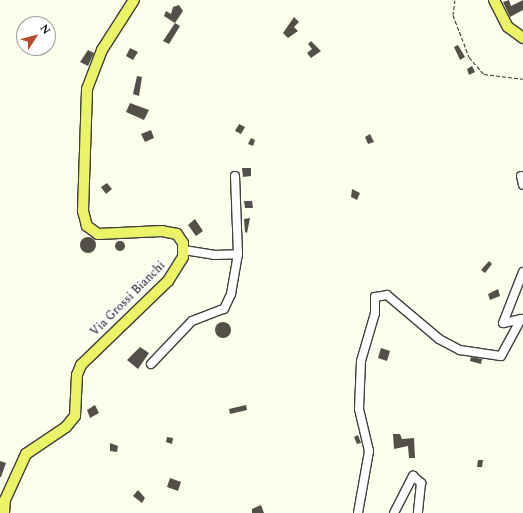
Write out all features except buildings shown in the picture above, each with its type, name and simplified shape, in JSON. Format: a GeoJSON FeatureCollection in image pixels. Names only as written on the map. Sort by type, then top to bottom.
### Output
{"type":"FeatureCollection","features":[{"type":"Feature","properties":{"kind":"main road"},"geometry":{"type":"LineString","coordinates":[[134,0],[102,50],[86,89],[83,211],[87,226],[98,234],[172,232],[180,238],[184,250]]}},
{"type":"Feature","properties":{"kind":"main road"},"geometry":{"type":"LineString","coordinates":[[494,0],[508,27],[523,38]]}},
{"type":"Feature","properties":{"kind":"main road","name":"Via Grossi Bianchi"},"geometry":{"type":"LineString","coordinates":[[4,513],[5,500],[26,454],[66,427],[75,416],[77,376],[81,366],[168,280],[179,266],[184,250]]}},
{"type":"Feature","properties":{"kind":"street"},"geometry":{"type":"LineString","coordinates":[[151,364],[192,322],[224,309],[231,294],[238,254],[235,176]]}},
{"type":"Feature","properties":{"kind":"street"},"geometry":{"type":"LineString","coordinates":[[521,176],[523,185]]}},
{"type":"Feature","properties":{"kind":"street"},"geometry":{"type":"LineString","coordinates":[[184,250],[214,256],[238,254]]}},
{"type":"Feature","properties":{"kind":"street"},"geometry":{"type":"LineString","coordinates":[[358,513],[369,451],[359,409],[361,361],[375,313],[375,297],[388,295],[439,338],[460,350],[501,356],[521,319],[503,323],[523,272]]}},
{"type":"Feature","properties":{"kind":"street"},"geometry":{"type":"LineString","coordinates":[[394,513],[413,476],[421,483],[418,513]]}},
{"type":"Feature","properties":{"kind":"path"},"geometry":{"type":"LineString","coordinates":[[455,0],[453,15],[469,57],[479,69],[484,74],[523,79]]}}]}
